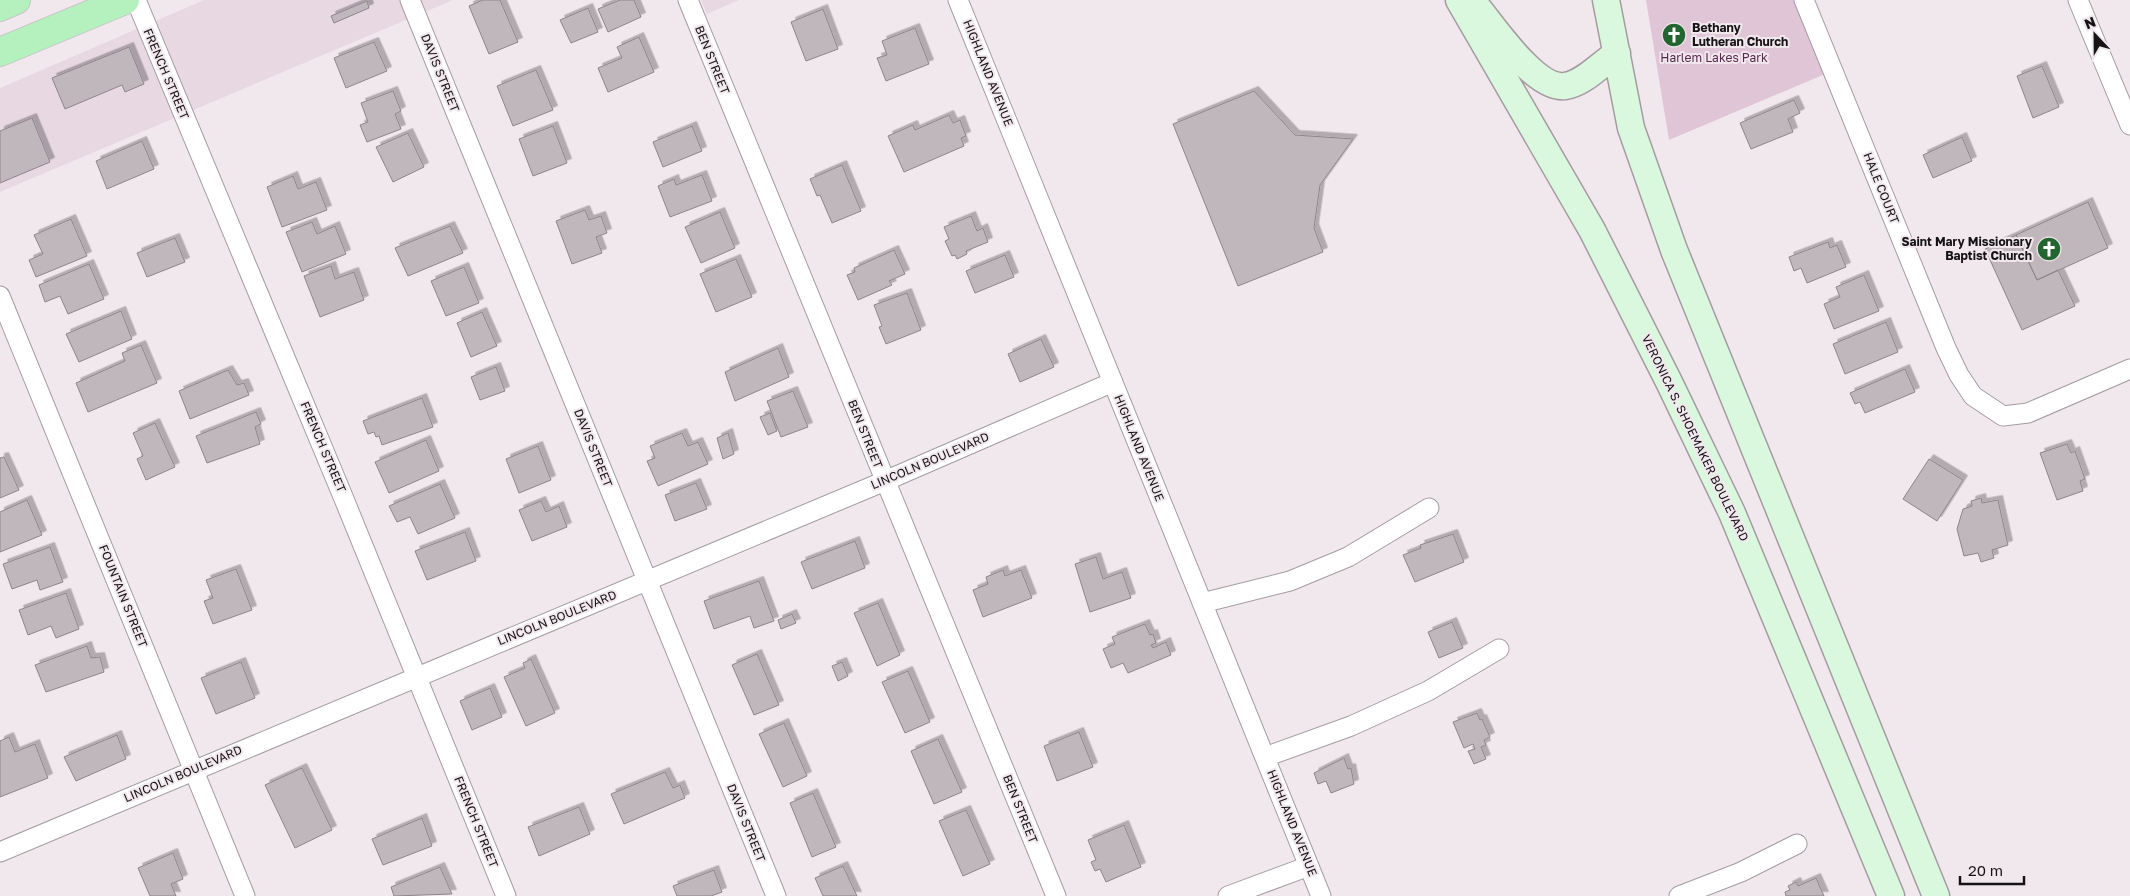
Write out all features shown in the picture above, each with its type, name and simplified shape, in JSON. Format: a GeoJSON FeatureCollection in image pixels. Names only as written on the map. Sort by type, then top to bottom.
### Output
{"type":"FeatureCollection","features":[{"type":"Feature","properties":{"kind":"main road"},"geometry":{"type":"LineString","coordinates":[[0,7],[16,0]]}},
{"type":"Feature","properties":{"kind":"main road"},"geometry":{"type":"LineString","coordinates":[[0,52],[126,0]]}},
{"type":"Feature","properties":{"kind":"street","name":"FRENCH STREET"},"geometry":{"type":"LineString","coordinates":[[136,0],[341,490],[506,896]]}},
{"type":"Feature","properties":{"kind":"street","name":"DAVIS STREET"},"geometry":{"type":"LineString","coordinates":[[410,0],[776,896]]}},
{"type":"Feature","properties":{"kind":"street","name":"BEN STREET"},"geometry":{"type":"LineString","coordinates":[[688,0],[1056,896]]}},
{"type":"Feature","properties":{"kind":"street","name":"HIGHLAND AVENUE"},"geometry":{"type":"LineString","coordinates":[[958,0],[1321,896]]}},
{"type":"Feature","properties":{"kind":"street","name":"VERONICA S. SHOEMAKER BOULEVARD"},"geometry":{"type":"LineString","coordinates":[[1458,0],[1592,230],[1690,425],[1732,513],[1891,896]]}},
{"type":"Feature","properties":{"kind":"street"},"geometry":{"type":"LineString","coordinates":[[1471,0],[1525,66],[1550,84],[1564,86],[1580,80],[1617,53]]}},
{"type":"Feature","properties":{"kind":"street"},"geometry":{"type":"LineString","coordinates":[[1606,0],[1631,128],[1674,250],[1936,896]]}},
{"type":"Feature","properties":{"kind":"street","name":"HALE COURT"},"geometry":{"type":"LineString","coordinates":[[1804,0],[1959,375],[1973,396],[2003,416],[2028,413],[2130,370]]}},
{"type":"Feature","properties":{"kind":"street"},"geometry":{"type":"LineString","coordinates":[[2078,0],[2130,125]]}},
{"type":"Feature","properties":{"kind":"street","name":"FOUNTAIN STREET"},"geometry":{"type":"LineString","coordinates":[[0,296],[245,896]]}},
{"type":"Feature","properties":{"kind":"street","name":"LINCOLN BOULEVARD"},"geometry":{"type":"LineString","coordinates":[[0,852],[885,481],[1113,382]]}},
{"type":"Feature","properties":{"kind":"street"},"geometry":{"type":"LineString","coordinates":[[1202,603],[1290,582],[1348,557],[1429,508]]}},
{"type":"Feature","properties":{"kind":"street"},"geometry":{"type":"LineString","coordinates":[[1265,757],[1351,726],[1428,691],[1499,649]]}},
{"type":"Feature","properties":{"kind":"street"},"geometry":{"type":"LineString","coordinates":[[1679,896],[1741,872],[1797,844]]}},
{"type":"Feature","properties":{"kind":"street"},"geometry":{"type":"LineString","coordinates":[[1228,896],[1309,866]]}},
{"type":"Feature","properties":{"kind":"shaded area"},"geometry":{"type":"Polygon","coordinates":[[[204,0],[453,0],[0,192],[0,88],[204,0]]]}},
{"type":"Feature","properties":{"kind":"shaded area"},"geometry":{"type":"Polygon","coordinates":[[[701,0],[739,0],[707,14],[701,0]]]}},
{"type":"Feature","properties":{"kind":"green space","name":"Harlem Lakes Park"},"geometry":{"type":"Polygon","coordinates":[[[1646,0],[1794,0],[1825,74],[1669,140],[1646,0]]]}},
{"type":"Feature","properties":{"kind":"building"},"geometry":{"type":"Polygon","coordinates":[[[483,0],[500,0],[518,42],[489,54],[469,6],[483,0]]]}},
{"type":"Feature","properties":{"kind":"building"},"geometry":{"type":"Polygon","coordinates":[[[620,0],[634,0],[641,17],[608,32],[598,9],[620,0]]]}},
{"type":"Feature","properties":{"kind":"building"},"geometry":{"type":"Polygon","coordinates":[[[367,1],[369,8],[334,23],[331,16],[367,1]]]}},
{"type":"Feature","properties":{"kind":"building"},"geometry":{"type":"Polygon","coordinates":[[[588,8],[598,32],[571,43],[560,20],[588,8]]]}},
{"type":"Feature","properties":{"kind":"building"},"geometry":{"type":"Polygon","coordinates":[[[823,9],[838,49],[806,61],[791,22],[823,9]]]}},
{"type":"Feature","properties":{"kind":"building"},"geometry":{"type":"Polygon","coordinates":[[[915,28],[929,64],[886,81],[877,58],[887,55],[882,41],[915,28]]]}},
{"type":"Feature","properties":{"kind":"building"},"geometry":{"type":"Polygon","coordinates":[[[639,37],[654,72],[608,92],[598,68],[622,58],[617,47],[639,37]]]}},
{"type":"Feature","properties":{"kind":"building"},"geometry":{"type":"Polygon","coordinates":[[[374,42],[387,71],[346,88],[334,58],[374,42]]]}},
{"type":"Feature","properties":{"kind":"building"},"geometry":{"type":"Polygon","coordinates":[[[129,47],[144,84],[125,92],[122,85],[65,109],[52,78],[129,47]]]}},
{"type":"Feature","properties":{"kind":"building"},"geometry":{"type":"Polygon","coordinates":[[[2042,66],[2059,107],[2033,118],[2017,76],[2042,66]]]}},
{"type":"Feature","properties":{"kind":"building"},"geometry":{"type":"Polygon","coordinates":[[[536,70],[553,110],[513,126],[497,86],[536,70]]]}},
{"type":"Feature","properties":{"kind":"building"},"geometry":{"type":"Polygon","coordinates":[[[393,91],[401,111],[395,114],[401,129],[367,142],[360,125],[368,122],[361,103],[393,91]]]}},
{"type":"Feature","properties":{"kind":"building"},"geometry":{"type":"Polygon","coordinates":[[[1254,91],[1295,135],[1353,139],[1320,185],[1314,228],[1323,252],[1238,286],[1173,124],[1254,91]]]}},
{"type":"Feature","properties":{"kind":"building"},"geometry":{"type":"Polygon","coordinates":[[[1794,100],[1800,113],[1788,119],[1793,132],[1751,149],[1740,123],[1794,100]]]}},
{"type":"Feature","properties":{"kind":"building"},"geometry":{"type":"Polygon","coordinates":[[[949,115],[953,123],[960,120],[966,136],[961,138],[964,146],[904,172],[888,136],[913,125],[915,130],[949,115]]]}},
{"type":"Feature","properties":{"kind":"building"},"geometry":{"type":"Polygon","coordinates":[[[32,118],[50,162],[0,183],[0,131],[32,118]]]}},
{"type":"Feature","properties":{"kind":"building"},"geometry":{"type":"Polygon","coordinates":[[[553,126],[567,163],[533,176],[519,139],[553,126]]]}},
{"type":"Feature","properties":{"kind":"building"},"geometry":{"type":"Polygon","coordinates":[[[692,126],[702,151],[663,167],[653,142],[692,126]]]}},
{"type":"Feature","properties":{"kind":"building"},"geometry":{"type":"Polygon","coordinates":[[[408,133],[424,167],[393,182],[376,147],[408,133]]]}},
{"type":"Feature","properties":{"kind":"building"},"geometry":{"type":"Polygon","coordinates":[[[1962,137],[1972,161],[1933,178],[1923,155],[1962,137]]]}},
{"type":"Feature","properties":{"kind":"building"},"geometry":{"type":"Polygon","coordinates":[[[142,141],[154,169],[107,189],[96,161],[142,141]]]}},
{"type":"Feature","properties":{"kind":"building"},"geometry":{"type":"Polygon","coordinates":[[[842,165],[861,211],[832,223],[820,195],[817,196],[810,179],[842,165]]]}},
{"type":"Feature","properties":{"kind":"building"},"geometry":{"type":"Polygon","coordinates":[[[702,175],[712,201],[670,217],[658,186],[674,179],[676,185],[702,175]]]}},
{"type":"Feature","properties":{"kind":"building"},"geometry":{"type":"Polygon","coordinates":[[[293,176],[298,189],[316,182],[327,210],[282,227],[267,187],[293,176]]]}},
{"type":"Feature","properties":{"kind":"building"},"geometry":{"type":"Polygon","coordinates":[[[2088,202],[2108,248],[2037,280],[2016,235],[2088,202]]]}},
{"type":"Feature","properties":{"kind":"building"},"geometry":{"type":"Polygon","coordinates":[[[585,210],[589,220],[601,216],[607,233],[596,237],[602,253],[572,264],[556,221],[585,210]]]}},
{"type":"Feature","properties":{"kind":"building"},"geometry":{"type":"Polygon","coordinates":[[[720,212],[735,248],[701,263],[685,227],[720,212]]]}},
{"type":"Feature","properties":{"kind":"building"},"geometry":{"type":"Polygon","coordinates":[[[971,216],[977,231],[983,228],[988,242],[966,251],[967,254],[957,259],[955,255],[952,256],[945,241],[949,239],[944,227],[971,216]]]}},
{"type":"Feature","properties":{"kind":"building"},"geometry":{"type":"Polygon","coordinates":[[[71,219],[87,256],[36,277],[29,260],[43,254],[34,235],[71,219]]]}},
{"type":"Feature","properties":{"kind":"building"},"geometry":{"type":"Polygon","coordinates":[[[312,222],[317,234],[335,226],[346,254],[302,272],[286,232],[312,222]]]}},
{"type":"Feature","properties":{"kind":"building"},"geometry":{"type":"Polygon","coordinates":[[[450,226],[463,253],[408,276],[395,248],[450,226]]]}},
{"type":"Feature","properties":{"kind":"building"},"geometry":{"type":"Polygon","coordinates":[[[2016,235],[2037,280],[2058,270],[2075,306],[2022,330],[1985,249],[2016,235]]]}},
{"type":"Feature","properties":{"kind":"building"},"geometry":{"type":"Polygon","coordinates":[[[175,238],[185,262],[147,277],[137,253],[175,238]]]}},
{"type":"Feature","properties":{"kind":"building"},"geometry":{"type":"Polygon","coordinates":[[[1828,242],[1830,248],[1837,245],[1846,267],[1807,283],[1801,268],[1794,271],[1789,257],[1828,242]]]}},
{"type":"Feature","properties":{"kind":"building"},"geometry":{"type":"Polygon","coordinates":[[[894,250],[905,274],[889,281],[892,285],[858,300],[847,275],[855,272],[854,268],[894,250]]]}},
{"type":"Feature","properties":{"kind":"building"},"geometry":{"type":"Polygon","coordinates":[[[1005,255],[1014,277],[975,293],[966,271],[1005,255]]]}},
{"type":"Feature","properties":{"kind":"building"},"geometry":{"type":"Polygon","coordinates":[[[736,259],[752,297],[716,312],[700,274],[736,259]]]}},
{"type":"Feature","properties":{"kind":"building"},"geometry":{"type":"Polygon","coordinates":[[[89,264],[104,299],[68,314],[60,296],[45,302],[39,285],[89,264]]]}},
{"type":"Feature","properties":{"kind":"building"},"geometry":{"type":"Polygon","coordinates":[[[331,266],[335,279],[354,272],[364,300],[320,317],[304,276],[331,266]]]}},
{"type":"Feature","properties":{"kind":"building"},"geometry":{"type":"Polygon","coordinates":[[[464,267],[479,303],[446,316],[431,281],[464,267]]]}},
{"type":"Feature","properties":{"kind":"building"},"geometry":{"type":"Polygon","coordinates":[[[1864,275],[1879,311],[1834,329],[1824,304],[1840,297],[1836,287],[1864,275]]]}},
{"type":"Feature","properties":{"kind":"building"},"geometry":{"type":"Polygon","coordinates":[[[907,293],[921,330],[886,344],[879,327],[882,326],[874,305],[907,293]]]}},
{"type":"Feature","properties":{"kind":"building"},"geometry":{"type":"Polygon","coordinates":[[[121,311],[132,339],[79,362],[66,334],[121,311]]]}},
{"type":"Feature","properties":{"kind":"building"},"geometry":{"type":"Polygon","coordinates":[[[482,312],[497,346],[471,357],[457,323],[482,312]]]}},
{"type":"Feature","properties":{"kind":"building"},"geometry":{"type":"Polygon","coordinates":[[[1886,322],[1898,352],[1845,374],[1833,344],[1886,322]]]}},
{"type":"Feature","properties":{"kind":"building"},"geometry":{"type":"Polygon","coordinates":[[[1041,339],[1054,367],[1020,382],[1008,354],[1041,339]]]}},
{"type":"Feature","properties":{"kind":"building"},"geometry":{"type":"Polygon","coordinates":[[[141,345],[157,383],[88,412],[76,383],[125,361],[122,353],[141,345]]]}},
{"type":"Feature","properties":{"kind":"building"},"geometry":{"type":"Polygon","coordinates":[[[778,348],[789,377],[735,401],[725,372],[778,348]]]}},
{"type":"Feature","properties":{"kind":"building"},"geometry":{"type":"Polygon","coordinates":[[[496,367],[505,391],[480,400],[471,377],[496,367]]]}},
{"type":"Feature","properties":{"kind":"building"},"geometry":{"type":"Polygon","coordinates":[[[1905,369],[1915,392],[1865,413],[1860,402],[1855,404],[1850,393],[1905,369]]]}},
{"type":"Feature","properties":{"kind":"building"},"geometry":{"type":"Polygon","coordinates":[[[228,370],[237,385],[244,383],[249,395],[190,419],[179,391],[228,370]]]}},
{"type":"Feature","properties":{"kind":"building"},"geometry":{"type":"Polygon","coordinates":[[[793,391],[808,427],[781,437],[767,401],[793,391]]]}},
{"type":"Feature","properties":{"kind":"building"},"geometry":{"type":"Polygon","coordinates":[[[422,398],[433,427],[382,445],[379,436],[376,437],[374,432],[368,434],[363,421],[422,398]]]}},
{"type":"Feature","properties":{"kind":"building"},"geometry":{"type":"Polygon","coordinates":[[[256,412],[261,424],[255,427],[260,444],[207,463],[196,436],[256,412]]]}},
{"type":"Feature","properties":{"kind":"building"},"geometry":{"type":"Polygon","coordinates":[[[770,413],[777,431],[768,435],[760,417],[770,413]]]}},
{"type":"Feature","properties":{"kind":"building"},"geometry":{"type":"Polygon","coordinates":[[[155,423],[175,467],[146,480],[137,459],[143,456],[133,433],[155,423]]]}},
{"type":"Feature","properties":{"kind":"building"},"geometry":{"type":"Polygon","coordinates":[[[682,433],[688,446],[698,442],[708,464],[658,486],[647,461],[655,458],[650,446],[682,433]]]}},
{"type":"Feature","properties":{"kind":"building"},"geometry":{"type":"Polygon","coordinates":[[[728,433],[734,454],[723,459],[717,438],[728,433]]]}},
{"type":"Feature","properties":{"kind":"building"},"geometry":{"type":"Polygon","coordinates":[[[426,440],[439,471],[389,493],[375,462],[426,440]]]}},
{"type":"Feature","properties":{"kind":"building"},"geometry":{"type":"Polygon","coordinates":[[[2067,444],[2071,453],[2075,451],[2085,479],[2080,481],[2083,491],[2057,500],[2040,453],[2067,444]]]}},
{"type":"Feature","properties":{"kind":"building"},"geometry":{"type":"Polygon","coordinates":[[[538,446],[551,480],[519,493],[506,459],[538,446]]]}},
{"type":"Feature","properties":{"kind":"building"},"geometry":{"type":"Polygon","coordinates":[[[4,457],[19,490],[0,498],[0,458],[4,457]]]}},
{"type":"Feature","properties":{"kind":"building"},"geometry":{"type":"Polygon","coordinates":[[[1929,459],[1963,480],[1937,521],[1903,499],[1929,459]]]}},
{"type":"Feature","properties":{"kind":"building"},"geometry":{"type":"Polygon","coordinates":[[[696,483],[707,509],[675,521],[665,495],[696,483]]]}},
{"type":"Feature","properties":{"kind":"building"},"geometry":{"type":"Polygon","coordinates":[[[440,484],[455,518],[418,534],[410,517],[397,522],[389,506],[440,484]]]}},
{"type":"Feature","properties":{"kind":"building"},"geometry":{"type":"Polygon","coordinates":[[[1981,498],[1982,503],[1998,500],[2008,545],[1992,550],[1994,558],[1981,562],[1978,553],[1964,556],[1957,529],[1963,509],[1972,506],[1971,501],[1981,498]]]}},
{"type":"Feature","properties":{"kind":"building"},"geometry":{"type":"Polygon","coordinates":[[[27,500],[42,535],[0,552],[0,512],[27,500]]]}},
{"type":"Feature","properties":{"kind":"building"},"geometry":{"type":"Polygon","coordinates":[[[541,501],[546,512],[559,506],[567,527],[532,541],[519,510],[541,501]]]}},
{"type":"Feature","properties":{"kind":"building"},"geometry":{"type":"Polygon","coordinates":[[[465,532],[476,561],[427,580],[415,551],[465,532]]]}},
{"type":"Feature","properties":{"kind":"building"},"geometry":{"type":"Polygon","coordinates":[[[1453,534],[1464,562],[1415,582],[1403,555],[1421,548],[1420,545],[1453,534]]]}},
{"type":"Feature","properties":{"kind":"building"},"geometry":{"type":"Polygon","coordinates":[[[855,541],[865,568],[812,589],[801,562],[855,541]]]}},
{"type":"Feature","properties":{"kind":"building"},"geometry":{"type":"Polygon","coordinates":[[[50,547],[63,582],[40,590],[37,580],[12,589],[3,564],[50,547]]]}},
{"type":"Feature","properties":{"kind":"building"},"geometry":{"type":"Polygon","coordinates":[[[1096,557],[1103,579],[1122,572],[1131,598],[1090,612],[1075,564],[1096,557]]]}},
{"type":"Feature","properties":{"kind":"building"},"geometry":{"type":"Polygon","coordinates":[[[236,569],[252,610],[213,624],[204,601],[213,598],[206,580],[236,569]]]}},
{"type":"Feature","properties":{"kind":"building"},"geometry":{"type":"Polygon","coordinates":[[[1003,570],[1005,576],[1021,570],[1032,598],[983,617],[973,590],[988,584],[986,577],[1003,570]]]}},
{"type":"Feature","properties":{"kind":"building"},"geometry":{"type":"Polygon","coordinates":[[[759,581],[774,621],[754,628],[750,616],[714,629],[704,601],[759,581]]]}},
{"type":"Feature","properties":{"kind":"building"},"geometry":{"type":"Polygon","coordinates":[[[66,593],[79,629],[56,638],[51,626],[28,635],[19,610],[66,593]]]}},
{"type":"Feature","properties":{"kind":"building"},"geometry":{"type":"Polygon","coordinates":[[[878,603],[900,655],[877,666],[854,613],[878,603]]]}},
{"type":"Feature","properties":{"kind":"building"},"geometry":{"type":"Polygon","coordinates":[[[792,614],[796,623],[781,629],[778,620],[792,614]]]}},
{"type":"Feature","properties":{"kind":"building"},"geometry":{"type":"Polygon","coordinates":[[[1452,622],[1463,648],[1439,658],[1428,632],[1452,622]]]}},
{"type":"Feature","properties":{"kind":"building"},"geometry":{"type":"Polygon","coordinates":[[[1145,624],[1150,635],[1153,634],[1156,643],[1151,645],[1153,648],[1166,642],[1171,655],[1128,673],[1123,663],[1111,668],[1103,649],[1115,644],[1112,637],[1145,624]]]}},
{"type":"Feature","properties":{"kind":"building"},"geometry":{"type":"Polygon","coordinates":[[[87,646],[91,658],[100,657],[104,672],[46,692],[35,665],[87,646]]]}},
{"type":"Feature","properties":{"kind":"building"},"geometry":{"type":"Polygon","coordinates":[[[757,654],[779,705],[754,715],[732,665],[757,654]]]}},
{"type":"Feature","properties":{"kind":"building"},"geometry":{"type":"Polygon","coordinates":[[[531,659],[555,713],[526,726],[504,677],[525,668],[523,663],[531,659]]]}},
{"type":"Feature","properties":{"kind":"building"},"geometry":{"type":"Polygon","coordinates":[[[241,662],[255,698],[216,714],[201,678],[241,662]]]}},
{"type":"Feature","properties":{"kind":"building"},"geometry":{"type":"Polygon","coordinates":[[[842,662],[848,676],[838,681],[832,666],[842,662]]]}},
{"type":"Feature","properties":{"kind":"building"},"geometry":{"type":"Polygon","coordinates":[[[908,671],[930,722],[905,733],[882,682],[908,671]]]}},
{"type":"Feature","properties":{"kind":"building"},"geometry":{"type":"Polygon","coordinates":[[[490,688],[502,717],[472,730],[460,701],[490,688]]]}},
{"type":"Feature","properties":{"kind":"building"},"geometry":{"type":"Polygon","coordinates":[[[1477,713],[1480,720],[1482,719],[1490,737],[1484,740],[1486,745],[1481,747],[1486,759],[1474,764],[1468,751],[1475,749],[1473,744],[1464,748],[1453,722],[1477,713]]]}},
{"type":"Feature","properties":{"kind":"building"},"geometry":{"type":"Polygon","coordinates":[[[784,723],[807,776],[783,787],[759,734],[784,723]]]}},
{"type":"Feature","properties":{"kind":"building"},"geometry":{"type":"Polygon","coordinates":[[[1079,732],[1093,767],[1057,781],[1044,746],[1079,732]]]}},
{"type":"Feature","properties":{"kind":"building"},"geometry":{"type":"Polygon","coordinates":[[[117,735],[126,759],[76,781],[64,757],[117,735]]]}},
{"type":"Feature","properties":{"kind":"building"},"geometry":{"type":"Polygon","coordinates":[[[9,737],[15,752],[35,744],[48,778],[0,797],[0,741],[9,737]]]}},
{"type":"Feature","properties":{"kind":"building"},"geometry":{"type":"Polygon","coordinates":[[[938,739],[962,792],[934,804],[911,751],[938,739]]]}},
{"type":"Feature","properties":{"kind":"building"},"geometry":{"type":"Polygon","coordinates":[[[1344,758],[1348,769],[1351,768],[1354,784],[1331,793],[1326,781],[1318,784],[1314,773],[1344,758]]]}},
{"type":"Feature","properties":{"kind":"building"},"geometry":{"type":"Polygon","coordinates":[[[302,768],[332,830],[295,848],[265,785],[302,768]]]}},
{"type":"Feature","properties":{"kind":"building"},"geometry":{"type":"Polygon","coordinates":[[[665,772],[673,788],[680,785],[685,798],[624,824],[611,794],[665,772]]]}},
{"type":"Feature","properties":{"kind":"building"},"geometry":{"type":"Polygon","coordinates":[[[813,793],[836,847],[812,857],[790,803],[813,793]]]}},
{"type":"Feature","properties":{"kind":"building"},"geometry":{"type":"Polygon","coordinates":[[[579,807],[590,834],[539,856],[528,827],[579,807]]]}},
{"type":"Feature","properties":{"kind":"building"},"geometry":{"type":"Polygon","coordinates":[[[966,810],[990,864],[963,876],[939,821],[966,810]]]}},
{"type":"Feature","properties":{"kind":"building"},"geometry":{"type":"Polygon","coordinates":[[[422,818],[432,846],[383,865],[372,839],[422,818]]]}},
{"type":"Feature","properties":{"kind":"building"},"geometry":{"type":"Polygon","coordinates":[[[1124,825],[1141,867],[1106,882],[1100,869],[1095,871],[1091,862],[1096,860],[1088,840],[1124,825]]]}},
{"type":"Feature","properties":{"kind":"building"},"geometry":{"type":"Polygon","coordinates":[[[173,853],[183,879],[171,884],[176,896],[150,896],[138,868],[173,853]]]}},
{"type":"Feature","properties":{"kind":"building"},"geometry":{"type":"Polygon","coordinates":[[[843,866],[857,896],[823,896],[815,878],[843,866]]]}},
{"type":"Feature","properties":{"kind":"building"},"geometry":{"type":"Polygon","coordinates":[[[440,867],[452,894],[394,896],[391,887],[440,867]]]}},
{"type":"Feature","properties":{"kind":"building"},"geometry":{"type":"Polygon","coordinates":[[[714,870],[722,892],[711,896],[677,896],[673,886],[714,870]]]}},
{"type":"Feature","properties":{"kind":"building"},"geometry":{"type":"Polygon","coordinates":[[[1816,878],[1824,896],[1786,896],[1785,892],[1790,890],[1788,886],[1796,882],[1798,886],[1816,878]]]}},
{"type":"Feature","properties":{"kind":"place","name":"Bethany Lutheran Church"},"geometry":{"type":"Point","coordinates":[1674,35]}},
{"type":"Feature","properties":{"kind":"place","name":"Saint Mary Missionary Baptist Church"},"geometry":{"type":"Point","coordinates":[2049,249]}}]}
